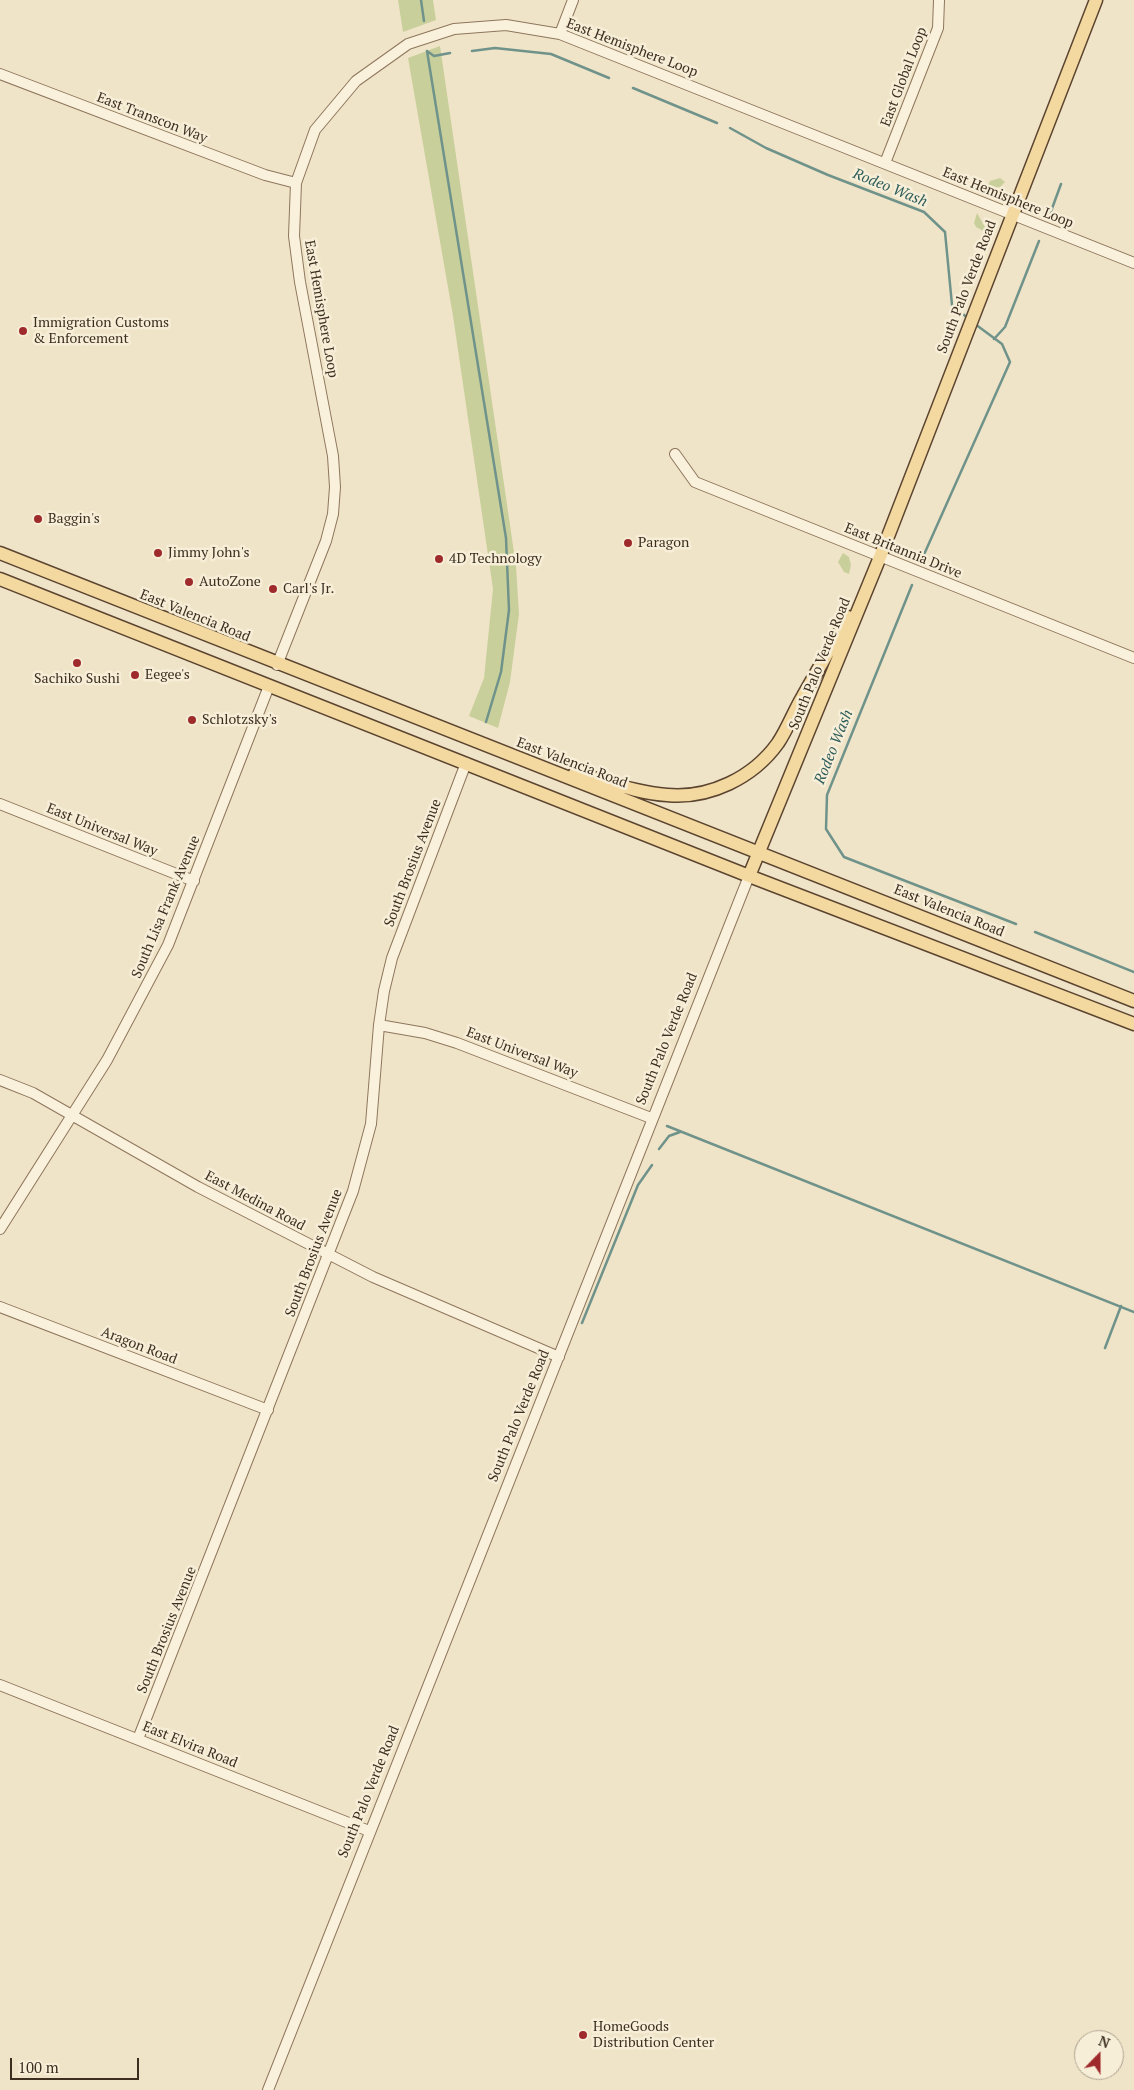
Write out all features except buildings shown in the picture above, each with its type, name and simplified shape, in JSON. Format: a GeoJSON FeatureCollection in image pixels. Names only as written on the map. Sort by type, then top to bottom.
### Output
{"type":"FeatureCollection","features":[{"type":"Feature","properties":{"kind":"main road","name":"South Palo Verde Road"},"geometry":{"type":"LineString","coordinates":[[749,876],[880,557],[1011,214],[1096,0]]}},
{"type":"Feature","properties":{"kind":"main road","name":"East Valencia Road"},"geometry":{"type":"LineString","coordinates":[[0,553],[278,665],[1134,1000]]}},
{"type":"Feature","properties":{"kind":"main road"},"geometry":{"type":"LineString","coordinates":[[514,756],[653,794],[668,796],[690,796],[712,791],[738,779],[757,765],[778,742],[873,574]]}},
{"type":"Feature","properties":{"kind":"main road"},"geometry":{"type":"LineString","coordinates":[[0,579],[749,876],[1134,1024]]}},
{"type":"Feature","properties":{"kind":"main road"},"geometry":{"type":"LineString","coordinates":[[269,686],[278,665]]}},
{"type":"Feature","properties":{"kind":"street"},"geometry":{"type":"LineString","coordinates":[[560,34],[573,0]]}},
{"type":"Feature","properties":{"kind":"street","name":"East Global Loop"},"geometry":{"type":"LineString","coordinates":[[885,163],[938,28],[939,0]]}},
{"type":"Feature","properties":{"kind":"street","name":"East Hemisphere Loop"},"geometry":{"type":"LineString","coordinates":[[278,665],[326,541],[333,514],[335,487],[333,456],[300,282],[294,236],[296,182],[315,130],[356,81],[408,44],[454,30],[506,24],[560,34],[1134,263]]}},
{"type":"Feature","properties":{"kind":"street","name":"East Transcon Way"},"geometry":{"type":"LineString","coordinates":[[0,74],[265,175],[296,182]]}},
{"type":"Feature","properties":{"kind":"street","name":"East Britannia Drive"},"geometry":{"type":"LineString","coordinates":[[675,454],[695,482],[1134,658]]}},
{"type":"Feature","properties":{"kind":"street","name":"South Lisa Frank Avenue"},"geometry":{"type":"LineString","coordinates":[[0,1229],[107,1060],[140,1002],[168,945],[269,686]]}},
{"type":"Feature","properties":{"kind":"street","name":"South Brosius Avenue"},"geometry":{"type":"LineString","coordinates":[[138,1739],[353,1191],[371,1124],[379,1025],[384,990],[392,958],[466,764]]}},
{"type":"Feature","properties":{"kind":"street","name":"East Universal Way"},"geometry":{"type":"LineString","coordinates":[[0,804],[194,881]]}},
{"type":"Feature","properties":{"kind":"street","name":"South Palo Verde Road"},"geometry":{"type":"LineString","coordinates":[[268,2090],[749,876]]}},
{"type":"Feature","properties":{"kind":"street","name":"East Universal Way"},"geometry":{"type":"LineString","coordinates":[[379,1025],[425,1033],[457,1043],[652,1118]]}},
{"type":"Feature","properties":{"kind":"street","name":"East Medina Road"},"geometry":{"type":"LineString","coordinates":[[0,1080],[33,1093],[198,1187],[372,1277],[559,1357]]}},
{"type":"Feature","properties":{"kind":"street","name":"Aragon Road"},"geometry":{"type":"LineString","coordinates":[[0,1307],[268,1410]]}},
{"type":"Feature","properties":{"kind":"street","name":"East Elvira Road"},"geometry":{"type":"LineString","coordinates":[[0,1685],[370,1831]]}},
{"type":"Feature","properties":{"kind":"green space"},"geometry":{"type":"Polygon","coordinates":[[[398,0],[433,0],[436,20],[403,32],[398,0]]]}},
{"type":"Feature","properties":{"kind":"green space"},"geometry":{"type":"Polygon","coordinates":[[[440,46],[516,566],[519,614],[510,682],[498,728],[469,716],[484,678],[493,589],[453,316],[408,58],[440,46]]]}},
{"type":"Feature","properties":{"kind":"green space"},"geometry":{"type":"Polygon","coordinates":[[[1000,178],[1005,182],[1000,187],[986,190],[990,181],[1000,178]]]}},
{"type":"Feature","properties":{"kind":"green space"},"geometry":{"type":"Polygon","coordinates":[[[977,213],[985,227],[985,232],[976,227],[974,223],[977,213]]]}},
{"type":"Feature","properties":{"kind":"green space"},"geometry":{"type":"Polygon","coordinates":[[[843,553],[849,557],[851,565],[849,574],[844,572],[838,562],[843,553]]]}},
{"type":"Feature","properties":{"kind":"waterway","name":"Rodeo Wash"},"geometry":{"type":"LineString","coordinates":[[421,0],[424,21]]}},
{"type":"Feature","properties":{"kind":"waterway","name":"Rodeo Wash"},"geometry":{"type":"LineString","coordinates":[[472,51],[495,48],[551,54],[609,78]]}},
{"type":"Feature","properties":{"kind":"waterway"},"geometry":{"type":"LineString","coordinates":[[427,51],[506,538],[509,610],[501,672],[486,722]]}},
{"type":"Feature","properties":{"kind":"waterway","name":"Rodeo Wash"},"geometry":{"type":"LineString","coordinates":[[427,51],[434,56],[450,53]]}},
{"type":"Feature","properties":{"kind":"waterway","name":"Rodeo Wash"},"geometry":{"type":"LineString","coordinates":[[633,88],[717,123]]}},
{"type":"Feature","properties":{"kind":"waterway","name":"Rodeo Wash"},"geometry":{"type":"LineString","coordinates":[[730,128],[766,148],[828,175],[924,212],[945,232],[952,305],[969,319]]}},
{"type":"Feature","properties":{"kind":"waterway"},"geometry":{"type":"LineString","coordinates":[[1050,214],[1061,184]]}},
{"type":"Feature","properties":{"kind":"waterway"},"geometry":{"type":"LineString","coordinates":[[994,339],[1005,327],[1039,241]]}},
{"type":"Feature","properties":{"kind":"waterway","name":"Rodeo Wash"},"geometry":{"type":"LineString","coordinates":[[922,559],[1010,362],[1002,344],[975,324]]}},
{"type":"Feature","properties":{"kind":"waterway","name":"Rodeo Wash"},"geometry":{"type":"LineString","coordinates":[[912,585],[827,795],[826,829],[844,857],[1016,924]]}},
{"type":"Feature","properties":{"kind":"waterway","name":"Rodeo Wash"},"geometry":{"type":"LineString","coordinates":[[1035,932],[1134,972]]}},
{"type":"Feature","properties":{"kind":"waterway"},"geometry":{"type":"LineString","coordinates":[[667,1126],[1134,1312]]}},
{"type":"Feature","properties":{"kind":"waterway"},"geometry":{"type":"LineString","coordinates":[[659,1149],[669,1136],[680,1132]]}},
{"type":"Feature","properties":{"kind":"waterway"},"geometry":{"type":"LineString","coordinates":[[582,1323],[638,1185],[652,1165]]}},
{"type":"Feature","properties":{"kind":"waterway"},"geometry":{"type":"LineString","coordinates":[[1105,1348],[1121,1306]]}},
{"type":"Feature","properties":{"kind":"place","name":"Immigration Customs & Enforcement"},"geometry":{"type":"Point","coordinates":[23,331]}},
{"type":"Feature","properties":{"kind":"place","name":"Baggin's"},"geometry":{"type":"Point","coordinates":[38,519]}},
{"type":"Feature","properties":{"kind":"place","name":"Paragon"},"geometry":{"type":"Point","coordinates":[628,543]}},
{"type":"Feature","properties":{"kind":"place","name":"Jimmy John's"},"geometry":{"type":"Point","coordinates":[158,553]}},
{"type":"Feature","properties":{"kind":"place","name":"4D Technology"},"geometry":{"type":"Point","coordinates":[439,559]}},
{"type":"Feature","properties":{"kind":"place","name":"AutoZone"},"geometry":{"type":"Point","coordinates":[189,582]}},
{"type":"Feature","properties":{"kind":"place","name":"Carl's Jr."},"geometry":{"type":"Point","coordinates":[273,589]}},
{"type":"Feature","properties":{"kind":"place","name":"Sachiko Sushi"},"geometry":{"type":"Point","coordinates":[77,663]}},
{"type":"Feature","properties":{"kind":"place","name":"Eegee's"},"geometry":{"type":"Point","coordinates":[135,675]}},
{"type":"Feature","properties":{"kind":"place","name":"Schlotzsky's"},"geometry":{"type":"Point","coordinates":[192,720]}},
{"type":"Feature","properties":{"kind":"place","name":"HomeGoods Distribution Center"},"geometry":{"type":"Point","coordinates":[583,2035]}}]}
